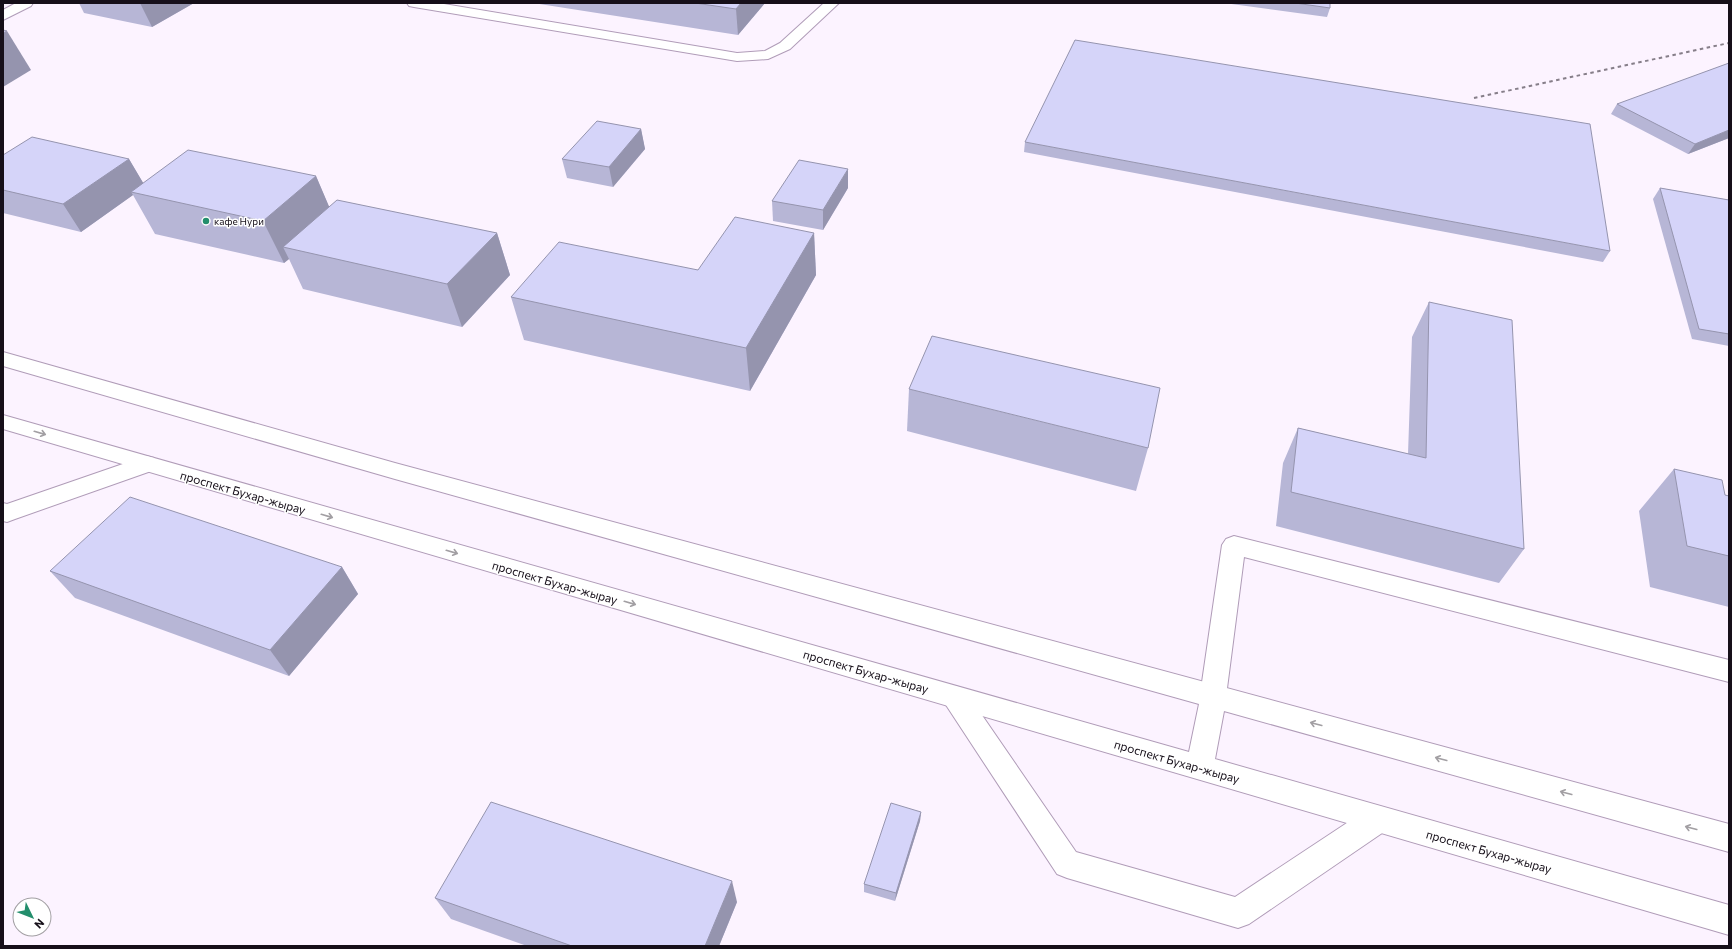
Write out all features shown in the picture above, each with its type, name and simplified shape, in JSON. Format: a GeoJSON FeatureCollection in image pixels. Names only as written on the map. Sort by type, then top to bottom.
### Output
{"type":"FeatureCollection","features":[{"type":"Feature","properties":{"kind":"main road"},"geometry":{"type":"LineString","coordinates":[[3,16],[26,3]]}},
{"type":"Feature","properties":{"kind":"main road"},"geometry":{"type":"LineString","coordinates":[[414,3],[737,57],[768,55],[785,46],[832,3]]}},
{"type":"Feature","properties":{"kind":"main road"},"geometry":{"type":"LineString","coordinates":[[3,359],[395,471],[1729,838]]}},
{"type":"Feature","properties":{"kind":"main road","name":"проспект Бухар-жырау"},"geometry":{"type":"LineString","coordinates":[[3,422],[1729,920]]}},
{"type":"Feature","properties":{"kind":"main road"},"geometry":{"type":"LineString","coordinates":[[3,512],[7,513],[146,464]]}},
{"type":"Feature","properties":{"kind":"main road"},"geometry":{"type":"LineString","coordinates":[[1200,768],[1213,696],[1234,545],[1729,671]]}},
{"type":"Feature","properties":{"kind":"main road"},"geometry":{"type":"LineString","coordinates":[[956,697],[1067,864],[1238,913],[1378,819]]}},
{"type":"Feature","properties":{"kind":"building"},"geometry":{"type":"Polygon","coordinates":[[[695,3],[741,3],[736,9],[695,3]]]}},
{"type":"Feature","properties":{"kind":"building"},"geometry":{"type":"Polygon","coordinates":[[[1295,3],[1330,3],[1330,8],[1295,3]]]}},
{"type":"Feature","properties":{"kind":"building"},"geometry":{"type":"Polygon","coordinates":[[[1075,40],[1590,124],[1610,251],[1025,142],[1075,40]]]}},
{"type":"Feature","properties":{"kind":"building"},"geometry":{"type":"Polygon","coordinates":[[[1729,63],[1729,130],[1695,144],[1617,104],[1729,63]]]}},
{"type":"Feature","properties":{"kind":"building"},"geometry":{"type":"Polygon","coordinates":[[[597,121],[641,129],[609,167],[562,159],[597,121]]]}},
{"type":"Feature","properties":{"kind":"building"},"geometry":{"type":"Polygon","coordinates":[[[32,137],[129,159],[63,204],[3,190],[3,155],[32,137]]]}},
{"type":"Feature","properties":{"kind":"building"},"geometry":{"type":"Polygon","coordinates":[[[188,150],[316,176],[263,221],[131,192],[188,150]]]}},
{"type":"Feature","properties":{"kind":"building"},"geometry":{"type":"Polygon","coordinates":[[[799,160],[848,169],[823,210],[772,201],[799,160]]]}},
{"type":"Feature","properties":{"kind":"building"},"geometry":{"type":"Polygon","coordinates":[[[1660,188],[1729,200],[1729,334],[1699,329],[1660,188]]]}},
{"type":"Feature","properties":{"kind":"building"},"geometry":{"type":"Polygon","coordinates":[[[337,200],[497,233],[447,284],[283,247],[337,200]]]}},
{"type":"Feature","properties":{"kind":"building"},"geometry":{"type":"Polygon","coordinates":[[[735,217],[814,233],[746,348],[511,297],[559,242],[698,270],[735,217]]]}},
{"type":"Feature","properties":{"kind":"building"},"geometry":{"type":"Polygon","coordinates":[[[1429,302],[1512,320],[1524,549],[1291,492],[1298,428],[1426,458],[1429,302]]]}},
{"type":"Feature","properties":{"kind":"building"},"geometry":{"type":"Polygon","coordinates":[[[932,336],[1160,388],[1148,448],[909,389],[932,336]]]}},
{"type":"Feature","properties":{"kind":"building"},"geometry":{"type":"Polygon","coordinates":[[[1674,469],[1722,480],[1725,495],[1729,496],[1729,556],[1687,546],[1674,469]]]}},
{"type":"Feature","properties":{"kind":"building"},"geometry":{"type":"Polygon","coordinates":[[[130,497],[342,567],[270,650],[50,571],[130,497]]]}},
{"type":"Feature","properties":{"kind":"building"},"geometry":{"type":"Polygon","coordinates":[[[491,802],[732,881],[705,946],[572,946],[435,898],[491,802]]]}},
{"type":"Feature","properties":{"kind":"building"},"geometry":{"type":"Polygon","coordinates":[[[891,803],[921,812],[896,893],[864,884],[891,803]]]}},
{"type":"Feature","properties":{"kind":"railway"},"geometry":{"type":"LineString","coordinates":[[1474,98],[1729,43]]}},
{"type":"Feature","properties":{"kind":"place","name":"кафе Нури"},"geometry":{"type":"Point","coordinates":[206,221]}}]}
